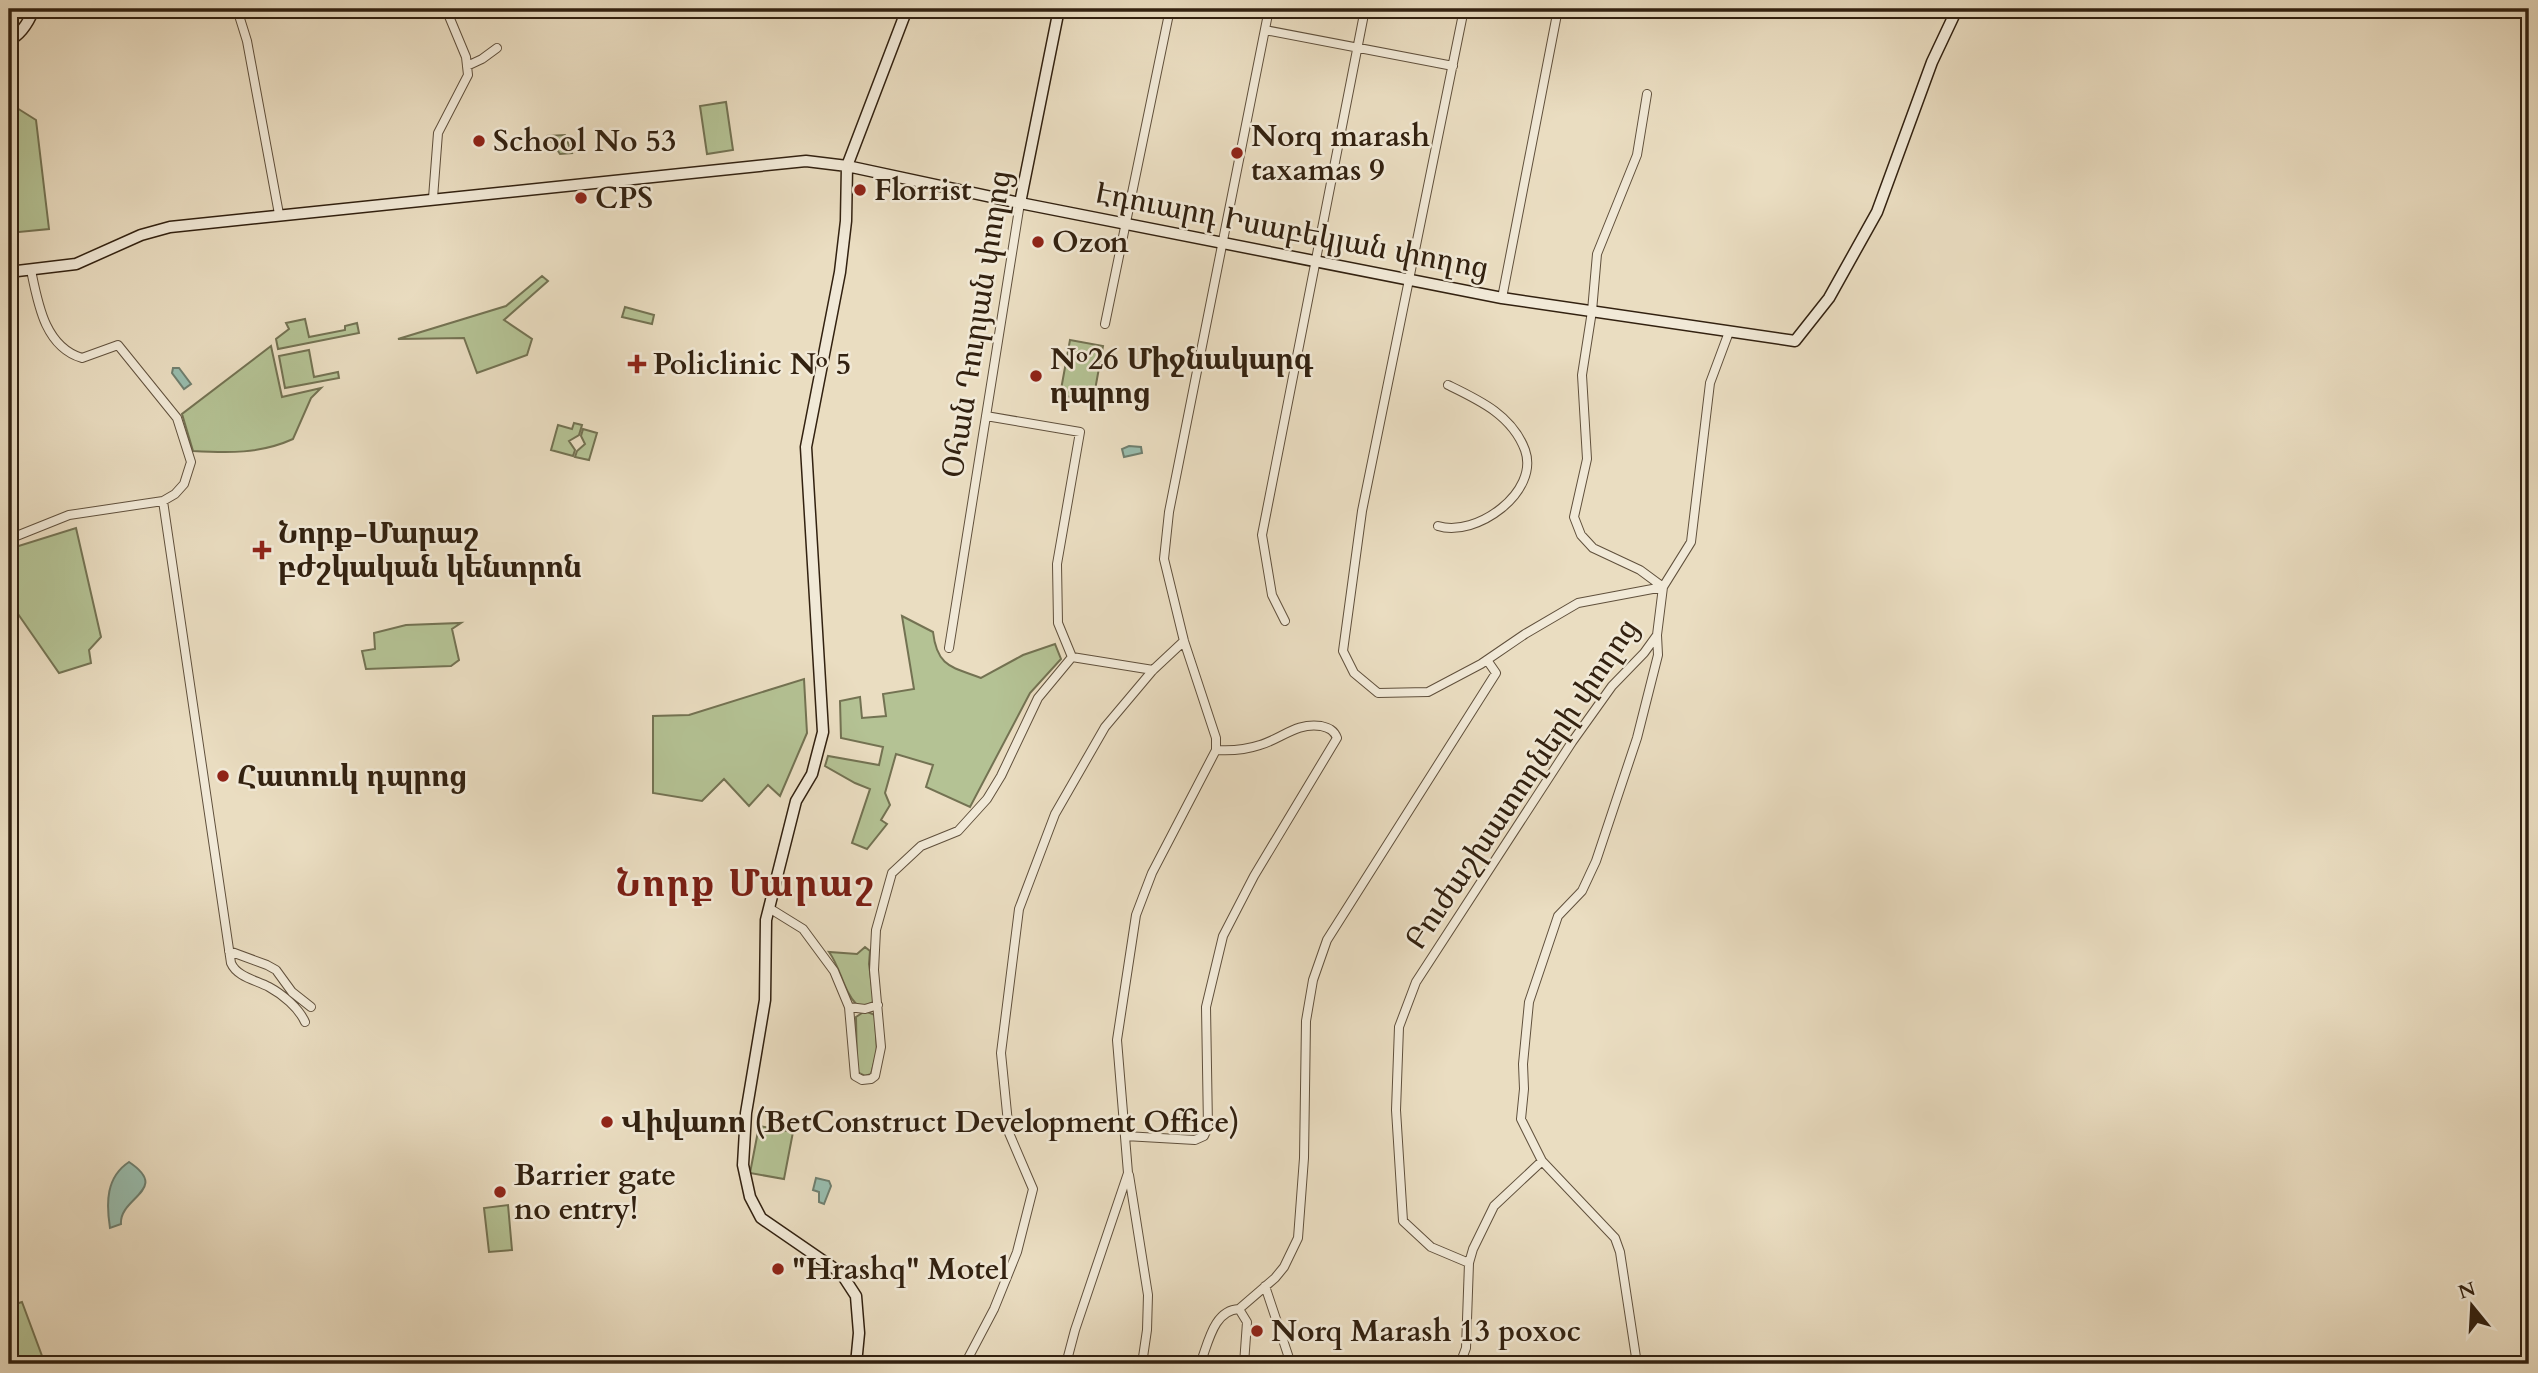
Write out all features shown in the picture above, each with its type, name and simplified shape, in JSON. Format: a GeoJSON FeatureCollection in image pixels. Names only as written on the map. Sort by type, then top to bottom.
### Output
{"type":"FeatureCollection","features":[{"type":"Feature","properties":{"kind":"main road"},"geometry":{"type":"LineString","coordinates":[[9,40],[28,22],[34,9]]}},
{"type":"Feature","properties":{"kind":"main road"},"geometry":{"type":"LineString","coordinates":[[856,1364],[859,1333],[856,1296],[841,1273],[761,1218],[750,1197],[744,1174],[746,1113],[765,1000],[766,920],[796,802],[812,774],[823,732],[806,447],[840,272],[846,221],[847,166],[907,9]]}},
{"type":"Feature","properties":{"kind":"main road","name":"Օհան Դուրյան փողոց"},"geometry":{"type":"LineString","coordinates":[[1020,203],[1059,9]]}},
{"type":"Feature","properties":{"kind":"main road","name":"Էդուարդ Իսաբեկյան փողոց"},"geometry":{"type":"LineString","coordinates":[[9,272],[76,264],[141,235],[170,227],[796,162],[847,166],[1502,298],[1795,341],[1829,299],[1877,212],[1932,62],[1957,9]]}},
{"type":"Feature","properties":{"kind":"street"},"geometry":{"type":"LineString","coordinates":[[237,9],[247,41],[279,214]]}},
{"type":"Feature","properties":{"kind":"street"},"geometry":{"type":"LineString","coordinates":[[433,198],[438,133],[468,75],[466,57],[446,9]]}},
{"type":"Feature","properties":{"kind":"street"},"geometry":{"type":"LineString","coordinates":[[1105,324],[1170,9]]}},
{"type":"Feature","properties":{"kind":"street"},"geometry":{"type":"LineString","coordinates":[[1142,1364],[1148,1295],[1129,1172],[1117,1040],[1136,915],[1152,873],[1216,750],[1216,738],[1184,641],[1164,559],[1169,512],[1269,9]]}},
{"type":"Feature","properties":{"kind":"street"},"geometry":{"type":"LineString","coordinates":[[1286,621],[1272,595],[1262,535],[1365,9]]}},
{"type":"Feature","properties":{"kind":"street"},"geometry":{"type":"LineString","coordinates":[[1464,9],[1362,511],[1343,651],[1354,673],[1378,693],[1428,692],[1487,660],[1578,603],[1663,587],[1691,542],[1710,383],[1729,332]]}},
{"type":"Feature","properties":{"kind":"street"},"geometry":{"type":"LineString","coordinates":[[1502,298],[1558,9]]}},
{"type":"Feature","properties":{"kind":"street"},"geometry":{"type":"LineString","coordinates":[[1265,30],[1452,66]]}},
{"type":"Feature","properties":{"kind":"street"},"geometry":{"type":"LineString","coordinates":[[467,66],[497,48]]}},
{"type":"Feature","properties":{"kind":"street"},"geometry":{"type":"LineString","coordinates":[[1647,94],[1637,155],[1597,254],[1582,375],[1587,459],[1574,517],[1581,535],[1593,548],[1640,570],[1663,587]]}},
{"type":"Feature","properties":{"kind":"street","name":"Օհան Դուրյան փողոց"},"geometry":{"type":"LineString","coordinates":[[949,648],[1020,203]]}},
{"type":"Feature","properties":{"kind":"street"},"geometry":{"type":"LineString","coordinates":[[9,539],[69,515],[163,501],[181,488],[191,462],[177,418],[118,345],[82,358],[59,346],[50,333],[38,302],[32,270]]}},
{"type":"Feature","properties":{"kind":"street"},"geometry":{"type":"LineString","coordinates":[[1438,526],[1448,529],[1466,528],[1490,516],[1517,492],[1527,463],[1519,438],[1499,414],[1488,405],[1448,385]]}},
{"type":"Feature","properties":{"kind":"street"},"geometry":{"type":"LineString","coordinates":[[986,416],[1080,432],[1058,564],[1058,623],[1072,657]]}},
{"type":"Feature","properties":{"kind":"street"},"geometry":{"type":"LineString","coordinates":[[163,501],[234,970],[271,988],[301,1012],[305,1022]]}},
{"type":"Feature","properties":{"kind":"street","name":"Բուժաշխատողների փողոց"},"geometry":{"type":"LineString","coordinates":[[1469,1263],[1431,1247],[1403,1222],[1396,1110],[1399,1027],[1416,982],[1572,742],[1612,686],[1644,653],[1657,635],[1663,587]]}},
{"type":"Feature","properties":{"kind":"street"},"geometry":{"type":"LineString","coordinates":[[1637,1364],[1620,1252],[1615,1238],[1542,1161],[1521,1119],[1529,1002],[1558,916],[1582,891],[1597,861],[1637,738],[1658,655],[1657,635]]}},
{"type":"Feature","properties":{"kind":"street"},"geometry":{"type":"LineString","coordinates":[[965,1364],[994,1309],[1017,1252],[1033,1189],[1009,1133],[1001,1053],[1019,909],[1055,814],[1105,727],[1153,670],[1184,641]]}},
{"type":"Feature","properties":{"kind":"street"},"geometry":{"type":"LineString","coordinates":[[769,908],[803,929],[834,971],[849,1007],[854,1073],[858,1079],[866,1080],[875,1076],[881,1047],[874,970],[876,930],[892,873],[921,846],[958,831],[986,799],[1001,776],[1038,698],[1072,657]]}},
{"type":"Feature","properties":{"kind":"street"},"geometry":{"type":"LineString","coordinates":[[1072,657],[1153,670]]}},
{"type":"Feature","properties":{"kind":"street"},"geometry":{"type":"LineString","coordinates":[[1200,1364],[1219,1319],[1227,1312],[1239,1309],[1284,1267],[1298,1238],[1304,1158],[1306,1021],[1313,980],[1327,940],[1496,673],[1487,660]]}},
{"type":"Feature","properties":{"kind":"street"},"geometry":{"type":"LineString","coordinates":[[1125,1136],[1195,1140],[1205,1136],[1208,1127],[1206,1007],[1223,936],[1254,876],[1335,742],[1336,734],[1308,724],[1259,746],[1234,751],[1216,750]]}},
{"type":"Feature","properties":{"kind":"street"},"geometry":{"type":"LineString","coordinates":[[229,951],[276,970],[292,992],[311,1007]]}},
{"type":"Feature","properties":{"kind":"street"},"geometry":{"type":"LineString","coordinates":[[849,1007],[865,1009],[878,1005]]}},
{"type":"Feature","properties":{"kind":"street"},"geometry":{"type":"LineString","coordinates":[[1460,1364],[1466,1348],[1469,1263],[1493,1206],[1542,1161]]}},
{"type":"Feature","properties":{"kind":"street"},"geometry":{"type":"LineString","coordinates":[[1066,1364],[1074,1330],[1129,1172]]}},
{"type":"Feature","properties":{"kind":"street"},"geometry":{"type":"LineString","coordinates":[[1265,1286],[1291,1364]]}},
{"type":"Feature","properties":{"kind":"street"},"geometry":{"type":"LineString","coordinates":[[1239,1309],[1247,1322],[1244,1364]]}},
{"type":"Feature","properties":{"kind":"shaded area"},"geometry":{"type":"Polygon","coordinates":[[[726,102],[733,150],[707,154],[700,106],[726,102]]]}},
{"type":"Feature","properties":{"kind":"shaded area"},"geometry":{"type":"Polygon","coordinates":[[[9,103],[36,120],[49,229],[9,233],[9,103]]]}},
{"type":"Feature","properties":{"kind":"shaded area"},"geometry":{"type":"Polygon","coordinates":[[[565,135],[572,153],[560,154],[548,136],[565,135]]]}},
{"type":"Feature","properties":{"kind":"shaded area"},"geometry":{"type":"Polygon","coordinates":[[[542,276],[548,281],[504,320],[532,339],[527,355],[477,373],[464,338],[398,339],[506,306],[542,276]]]}},
{"type":"Feature","properties":{"kind":"shaded area"},"geometry":{"type":"Polygon","coordinates":[[[625,307],[654,315],[652,324],[622,317],[625,307]]]}},
{"type":"Feature","properties":{"kind":"shaded area"},"geometry":{"type":"Polygon","coordinates":[[[305,319],[309,337],[345,330],[345,326],[357,323],[359,333],[278,349],[276,339],[289,329],[286,323],[305,319]]]}},
{"type":"Feature","properties":{"kind":"shaded area"},"geometry":{"type":"Polygon","coordinates":[[[1070,340],[1103,346],[1093,401],[1060,395],[1070,340]]]}},
{"type":"Feature","properties":{"kind":"shaded area"},"geometry":{"type":"Polygon","coordinates":[[[271,346],[282,397],[321,388],[311,398],[293,439],[256,450],[193,451],[182,414],[271,346]]]}},
{"type":"Feature","properties":{"kind":"shaded area"},"geometry":{"type":"Polygon","coordinates":[[[309,350],[314,377],[338,372],[339,378],[285,388],[279,356],[309,350]]]}},
{"type":"Feature","properties":{"kind":"shaded area"},"geometry":{"type":"Polygon","coordinates":[[[173,368],[179,368],[191,384],[184,389],[172,373],[173,368]]]}},
{"type":"Feature","properties":{"kind":"shaded area"},"geometry":{"type":"Polygon","coordinates":[[[574,423],[582,425],[579,435],[569,441],[575,450],[573,456],[551,450],[558,425],[572,429],[574,423]]]}},
{"type":"Feature","properties":{"kind":"shaded area"},"geometry":{"type":"Polygon","coordinates":[[[583,429],[597,433],[589,460],[575,457],[585,444],[581,436],[583,429]]]}},
{"type":"Feature","properties":{"kind":"shaded area"},"geometry":{"type":"Polygon","coordinates":[[[1129,446],[1141,447],[1142,453],[1124,457],[1122,449],[1129,446]]]}},
{"type":"Feature","properties":{"kind":"shaded area"},"geometry":{"type":"Polygon","coordinates":[[[76,528],[101,637],[89,650],[91,663],[59,673],[9,601],[9,549],[76,528]]]}},
{"type":"Feature","properties":{"kind":"shaded area"},"geometry":{"type":"Polygon","coordinates":[[[902,616],[933,632],[938,652],[948,664],[981,678],[1023,655],[1055,644],[1061,659],[1030,693],[970,807],[926,787],[933,765],[896,754],[885,793],[890,805],[881,820],[887,824],[867,849],[852,843],[870,789],[825,766],[828,756],[879,765],[883,747],[841,738],[840,701],[860,697],[862,718],[886,716],[883,694],[914,689],[902,616]]]}},
{"type":"Feature","properties":{"kind":"shaded area"},"geometry":{"type":"Polygon","coordinates":[[[461,623],[452,629],[459,660],[451,666],[366,669],[362,651],[375,649],[374,633],[406,625],[461,623]]]}},
{"type":"Feature","properties":{"kind":"shaded area"},"geometry":{"type":"Polygon","coordinates":[[[804,679],[807,733],[780,796],[768,785],[749,806],[724,779],[702,801],[653,793],[653,716],[689,715],[804,679]]]}},
{"type":"Feature","properties":{"kind":"shaded area"},"geometry":{"type":"Polygon","coordinates":[[[865,947],[870,951],[874,1002],[857,1005],[848,993],[829,952],[857,954],[865,947]]]}},
{"type":"Feature","properties":{"kind":"shaded area"},"geometry":{"type":"Polygon","coordinates":[[[865,1011],[875,1015],[877,1052],[871,1074],[865,1076],[857,1072],[856,1017],[865,1011]]]}},
{"type":"Feature","properties":{"kind":"shaded area"},"geometry":{"type":"Polygon","coordinates":[[[759,1126],[793,1132],[784,1179],[750,1173],[759,1126]]]}},
{"type":"Feature","properties":{"kind":"shaded area"},"geometry":{"type":"Polygon","coordinates":[[[129,1162],[141,1172],[145,1180],[144,1187],[122,1215],[121,1224],[110,1228],[109,1191],[116,1175],[129,1162]]]}},
{"type":"Feature","properties":{"kind":"shaded area"},"geometry":{"type":"Polygon","coordinates":[[[816,1178],[829,1181],[831,1186],[824,1204],[819,1202],[819,1192],[813,1190],[816,1178]]]}},
{"type":"Feature","properties":{"kind":"shaded area"},"geometry":{"type":"Polygon","coordinates":[[[508,1205],[512,1250],[489,1252],[484,1208],[508,1205]]]}},
{"type":"Feature","properties":{"kind":"shaded area"},"geometry":{"type":"Polygon","coordinates":[[[22,1302],[45,1364],[9,1364],[9,1306],[22,1302]]]}},
{"type":"Feature","properties":{"kind":"place","name":"School No 53"},"geometry":{"type":"Point","coordinates":[479,141]}},
{"type":"Feature","properties":{"kind":"place","name":"Norq marash taxamas 9"},"geometry":{"type":"Point","coordinates":[1237,153]}},
{"type":"Feature","properties":{"kind":"place","name":"Florrist"},"geometry":{"type":"Point","coordinates":[860,190]}},
{"type":"Feature","properties":{"kind":"place","name":"CPS"},"geometry":{"type":"Point","coordinates":[581,198]}},
{"type":"Feature","properties":{"kind":"place","name":"Ozon"},"geometry":{"type":"Point","coordinates":[1038,242]}},
{"type":"Feature","properties":{"kind":"place","name":"Policlinic № 5"},"geometry":{"type":"Point","coordinates":[637,364]}},
{"type":"Feature","properties":{"kind":"place","name":"№26 Միջնակարգ դպրոց"},"geometry":{"type":"Point","coordinates":[1036,376]}},
{"type":"Feature","properties":{"kind":"place","name":"Նորք-Մարաշ բժշկական կենտրոն"},"geometry":{"type":"Point","coordinates":[262,550]}},
{"type":"Feature","properties":{"kind":"place","name":"Հատուկ դպրոց"},"geometry":{"type":"Point","coordinates":[223,776]}},
{"type":"Feature","properties":{"kind":"place","name":"Վիվառո (BetConstruct Development Office)"},"geometry":{"type":"Point","coordinates":[607,1122]}},
{"type":"Feature","properties":{"kind":"place","name":"Barrier gate no entry!"},"geometry":{"type":"Point","coordinates":[500,1192]}},
{"type":"Feature","properties":{"kind":"place","name":"\"Hrashq\" Motel"},"geometry":{"type":"Point","coordinates":[778,1269]}},
{"type":"Feature","properties":{"kind":"place","name":"Norq Marash 13 poxoc"},"geometry":{"type":"Point","coordinates":[1257,1331]}},
{"type":"Feature","properties":{"kind":"district","name":"Նորք Մարաշ"},"geometry":{"type":"Point","coordinates":[746,884]}}]}
